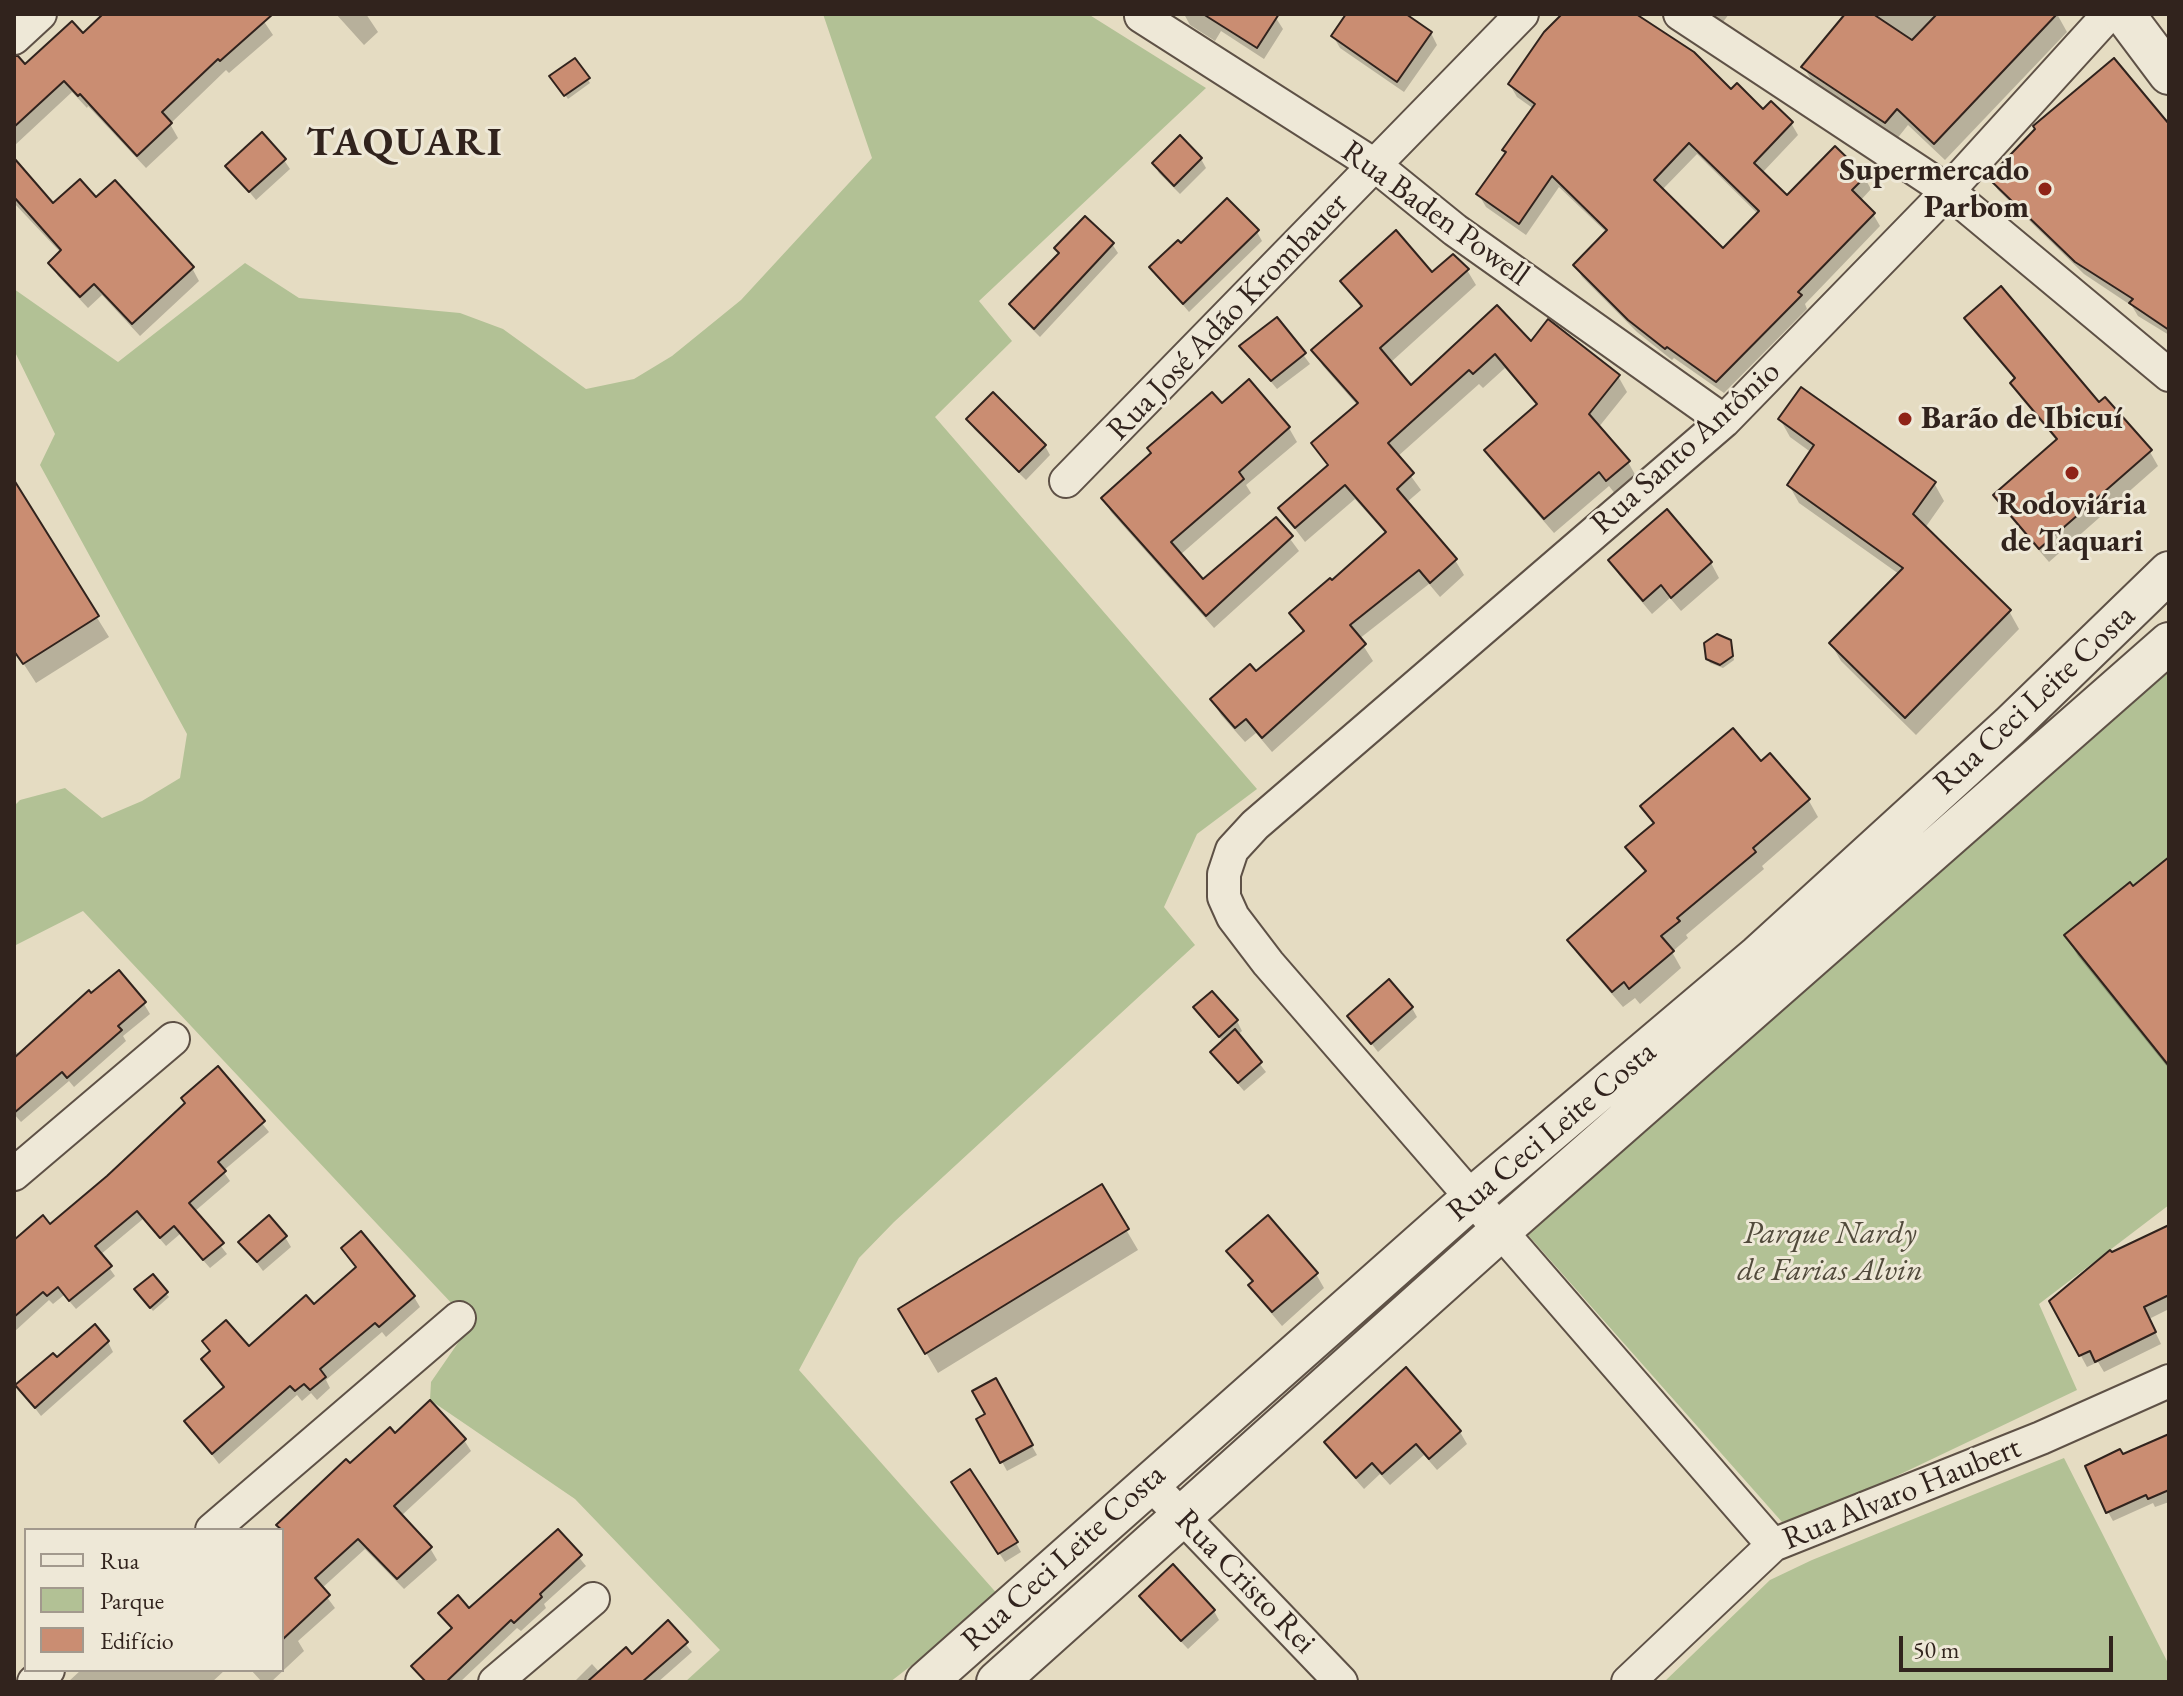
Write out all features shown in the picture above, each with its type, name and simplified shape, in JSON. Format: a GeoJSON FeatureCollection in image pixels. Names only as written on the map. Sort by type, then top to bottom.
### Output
{"type":"FeatureCollection","features":[{"type":"Feature","properties":{"kind":"street"},"geometry":{"type":"LineString","coordinates":[[14,38],[40,14]]}},
{"type":"Feature","properties":{"kind":"street","name":"Rua José Adão Krombauer"},"geometry":{"type":"LineString","coordinates":[[1066,481],[1522,14]]}},
{"type":"Feature","properties":{"kind":"street"},"geometry":{"type":"LineString","coordinates":[[1680,14],[1948,191],[2169,375]]}},
{"type":"Feature","properties":{"kind":"street","name":"Rua Santo Antônio"},"geometry":{"type":"LineString","coordinates":[[1472,1198],[1268,963],[1233,917],[1224,897],[1224,874],[1232,850],[1255,825],[1724,421],[1948,191],[2109,14]]}},
{"type":"Feature","properties":{"kind":"street"},"geometry":{"type":"LineString","coordinates":[[2124,14],[2169,74]]}},
{"type":"Feature","properties":{"kind":"street","name":"Rua Baden Powell"},"geometry":{"type":"LineString","coordinates":[[1141,15],[1376,166],[1455,230],[1724,421]]}},
{"type":"Feature","properties":{"kind":"street","name":"Rua Ceci Leite Costa"},"geometry":{"type":"LineString","coordinates":[[997,1682],[1501,1230],[1802,942],[2010,726],[2169,572]]}},
{"type":"Feature","properties":{"kind":"street","name":"Rua Ceci Leite Costa"},"geometry":{"type":"LineString","coordinates":[[926,1682],[1472,1198],[1802,942],[2169,643]]}},
{"type":"Feature","properties":{"kind":"street"},"geometry":{"type":"LineString","coordinates":[[14,1174],[173,1039]]}},
{"type":"Feature","properties":{"kind":"street"},"geometry":{"type":"LineString","coordinates":[[1472,1198],[1773,1545]]}},
{"type":"Feature","properties":{"kind":"street"},"geometry":{"type":"LineString","coordinates":[[214,1528],[459,1318]]}},
{"type":"Feature","properties":{"kind":"street","name":"Rua Alvaro Haubert"},"geometry":{"type":"LineString","coordinates":[[1628,1682],[1773,1545],[2041,1438],[2169,1381]]}},
{"type":"Feature","properties":{"kind":"street","name":"Rua Cristo Rei"},"geometry":{"type":"LineString","coordinates":[[1149,1482],[1341,1682]]}},
{"type":"Feature","properties":{"kind":"street"},"geometry":{"type":"LineString","coordinates":[[495,1682],[593,1599]]}},
{"type":"Feature","properties":{"kind":"green space"},"geometry":{"type":"Polygon","coordinates":[[[823,14],[1088,14],[1206,88],[979,301],[1012,341],[935,417],[1257,789],[1197,834],[1164,907],[1195,945],[894,1222],[859,1258],[799,1370],[1000,1597],[890,1682],[685,1682],[720,1650],[575,1499],[430,1400],[431,1382],[471,1324],[83,911],[14,946],[14,806],[20,800],[65,788],[102,818],[142,801],[180,778],[187,734],[40,465],[55,434],[14,350],[14,289],[118,362],[245,263],[299,298],[460,313],[503,329],[586,389],[634,379],[672,356],[741,300],[872,158],[823,14]]]}},
{"type":"Feature","properties":{"kind":"green space","name":"Parque Nardy de Farias Alvin"},"geometry":{"type":"Polygon","coordinates":[[[2169,665],[2169,1205],[2039,1304],[2077,1390],[1823,1511],[1782,1522],[1528,1235],[2169,665]]]}},
{"type":"Feature","properties":{"kind":"green space"},"geometry":{"type":"Polygon","coordinates":[[[2064,1458],[2169,1665],[2169,1682],[1664,1682],[1770,1580],[2064,1458]]]}},
{"type":"Feature","properties":{"kind":"building"},"geometry":{"type":"Polygon","coordinates":[[[103,14],[273,14],[220,61],[218,59],[162,112],[172,123],[137,156],[64,81],[14,127],[14,56],[25,64],[72,21],[83,33],[103,14]]]}},
{"type":"Feature","properties":{"kind":"building"},"geometry":{"type":"Polygon","coordinates":[[[1203,14],[1279,14],[1257,48],[1203,14]]]}},
{"type":"Feature","properties":{"kind":"building"},"geometry":{"type":"Polygon","coordinates":[[[1346,14],[1406,14],[1432,32],[1397,82],[1331,36],[1346,14]]]}},
{"type":"Feature","properties":{"kind":"building"},"geometry":{"type":"Polygon","coordinates":[[[1562,14],[1636,14],[1694,52],[1731,89],[1737,83],[1763,109],[1771,101],[1793,122],[1754,163],[1787,195],[1835,146],[1866,176],[1852,190],[1875,213],[1798,292],[1802,295],[1716,382],[1628,320],[1573,265],[1607,230],[1552,176],[1519,224],[1476,194],[1535,104],[1508,84],[1544,32],[1562,14]],[[1689,143],[1654,180],[1723,248],[1759,211],[1689,143]]]}},
{"type":"Feature","properties":{"kind":"building"},"geometry":{"type":"Polygon","coordinates":[[[1845,14],[1873,14],[1912,40],[1937,14],[2057,14],[1934,144],[1897,109],[1885,123],[1801,67],[1845,14]]]}},
{"type":"Feature","properties":{"kind":"building"},"geometry":{"type":"Polygon","coordinates":[[[575,58],[590,78],[564,96],[549,76],[575,58]]]}},
{"type":"Feature","properties":{"kind":"building"},"geometry":{"type":"Polygon","coordinates":[[[2114,58],[2169,124],[2169,330],[2129,303],[2133,299],[2075,262],[1988,178],[2035,129],[2033,126],[2114,58]]]}},
{"type":"Feature","properties":{"kind":"building"},"geometry":{"type":"Polygon","coordinates":[[[262,132],[286,159],[249,192],[225,166],[262,132]]]}},
{"type":"Feature","properties":{"kind":"building"},"geometry":{"type":"Polygon","coordinates":[[[1180,135],[1202,158],[1174,186],[1152,163],[1180,135]]]}},
{"type":"Feature","properties":{"kind":"building"},"geometry":{"type":"Polygon","coordinates":[[[14,158],[53,203],[80,179],[96,197],[115,180],[194,267],[132,324],[94,284],[80,297],[48,263],[61,250],[14,197],[14,158]]]}},
{"type":"Feature","properties":{"kind":"building"},"geometry":{"type":"Polygon","coordinates":[[[1227,198],[1259,230],[1183,304],[1149,267],[1178,240],[1181,243],[1227,198]]]}},
{"type":"Feature","properties":{"kind":"building"},"geometry":{"type":"Polygon","coordinates":[[[1085,216],[1114,243],[1034,329],[1009,304],[1059,253],[1054,248],[1085,216]]]}},
{"type":"Feature","properties":{"kind":"building"},"geometry":{"type":"Polygon","coordinates":[[[1396,230],[1432,272],[1453,254],[1469,269],[1380,348],[1411,385],[1497,305],[1531,341],[1548,319],[1620,375],[1589,414],[1630,461],[1606,481],[1599,472],[1544,519],[1484,450],[1537,404],[1495,354],[1473,374],[1469,370],[1388,443],[1414,473],[1397,489],[1457,559],[1430,583],[1419,570],[1350,625],[1366,644],[1262,738],[1246,719],[1235,728],[1210,699],[1250,664],[1256,671],[1304,631],[1289,613],[1386,532],[1345,485],[1295,528],[1278,508],[1328,465],[1311,443],[1358,403],[1311,350],[1362,306],[1340,281],[1396,230]]]}},
{"type":"Feature","properties":{"kind":"building"},"geometry":{"type":"Polygon","coordinates":[[[2001,286],[2099,402],[2105,397],[2152,450],[2039,549],[1993,495],[2057,439],[2010,383],[2015,378],[1964,318],[2001,286]]]}},
{"type":"Feature","properties":{"kind":"building"},"geometry":{"type":"Polygon","coordinates":[[[1277,317],[1306,353],[1271,381],[1239,346],[1277,317]]]}},
{"type":"Feature","properties":{"kind":"building"},"geometry":{"type":"Polygon","coordinates":[[[1249,379],[1290,427],[1239,472],[1244,479],[1171,542],[1203,579],[1276,517],[1293,536],[1206,616],[1101,498],[1151,453],[1147,448],[1212,392],[1222,403],[1249,379]]]}},
{"type":"Feature","properties":{"kind":"building"},"geometry":{"type":"Polygon","coordinates":[[[1801,387],[1936,482],[1913,514],[2011,610],[1905,718],[1829,643],[1903,568],[1787,485],[1814,445],[1778,419],[1801,387]]]}},
{"type":"Feature","properties":{"kind":"building"},"geometry":{"type":"Polygon","coordinates":[[[993,392],[1046,445],[1019,472],[966,419],[993,392]]]}},
{"type":"Feature","properties":{"kind":"building"},"geometry":{"type":"Polygon","coordinates":[[[14,480],[99,616],[23,664],[14,651],[14,480]]]}},
{"type":"Feature","properties":{"kind":"building"},"geometry":{"type":"Polygon","coordinates":[[[1667,509],[1712,562],[1671,598],[1661,585],[1643,601],[1608,560],[1667,509]]]}},
{"type":"Feature","properties":{"kind":"building"},"geometry":{"type":"Polygon","coordinates":[[[1717,634],[1731,640],[1733,656],[1720,665],[1706,659],[1704,643],[1717,634]]]}},
{"type":"Feature","properties":{"kind":"building"},"geometry":{"type":"Polygon","coordinates":[[[1733,728],[1761,761],[1770,753],[1810,799],[1753,848],[1756,852],[1677,918],[1680,921],[1661,936],[1674,951],[1629,989],[1624,982],[1612,992],[1567,940],[1646,871],[1625,847],[1654,823],[1640,806],[1733,728]]]}},
{"type":"Feature","properties":{"kind":"building"},"geometry":{"type":"Polygon","coordinates":[[[2169,857],[2169,1066],[2064,935],[2130,882],[2133,886],[2169,857]]]}},
{"type":"Feature","properties":{"kind":"building"},"geometry":{"type":"Polygon","coordinates":[[[119,970],[146,1002],[118,1026],[122,1030],[67,1078],[62,1072],[14,1113],[14,1058],[89,990],[91,993],[119,970]]]}},
{"type":"Feature","properties":{"kind":"building"},"geometry":{"type":"Polygon","coordinates":[[[1389,979],[1413,1007],[1371,1044],[1347,1016],[1389,979]]]}},
{"type":"Feature","properties":{"kind":"building"},"geometry":{"type":"Polygon","coordinates":[[[1212,991],[1238,1020],[1219,1037],[1193,1007],[1212,991]]]}},
{"type":"Feature","properties":{"kind":"building"},"geometry":{"type":"Polygon","coordinates":[[[1235,1029],[1262,1062],[1238,1083],[1210,1052],[1235,1029]]]}},
{"type":"Feature","properties":{"kind":"building"},"geometry":{"type":"Polygon","coordinates":[[[218,1066],[265,1121],[218,1162],[226,1171],[189,1203],[224,1243],[203,1260],[174,1226],[160,1238],[137,1211],[95,1246],[112,1266],[69,1301],[58,1287],[47,1296],[43,1292],[14,1317],[14,1240],[43,1215],[50,1224],[107,1176],[185,1103],[181,1098],[218,1066]]]}},
{"type":"Feature","properties":{"kind":"building"},"geometry":{"type":"Polygon","coordinates":[[[1102,1184],[1129,1229],[925,1354],[898,1309],[1102,1184]]]}},
{"type":"Feature","properties":{"kind":"building"},"geometry":{"type":"Polygon","coordinates":[[[269,1215],[287,1236],[257,1262],[238,1242],[269,1215]]]}},
{"type":"Feature","properties":{"kind":"building"},"geometry":{"type":"Polygon","coordinates":[[[1268,1215],[1318,1273],[1272,1312],[1248,1285],[1253,1281],[1226,1251],[1268,1215]]]}},
{"type":"Feature","properties":{"kind":"building"},"geometry":{"type":"Polygon","coordinates":[[[2169,1225],[2169,1295],[2144,1307],[2156,1332],[2095,1362],[2090,1351],[2079,1356],[2049,1301],[2110,1250],[2112,1252],[2169,1225]]]}},
{"type":"Feature","properties":{"kind":"building"},"geometry":{"type":"Polygon","coordinates":[[[361,1231],[415,1296],[379,1327],[375,1323],[320,1369],[326,1377],[310,1390],[304,1384],[295,1391],[290,1386],[212,1454],[184,1421],[224,1387],[201,1359],[210,1351],[202,1341],[226,1320],[249,1346],[306,1295],[314,1304],[356,1267],[341,1248],[361,1231]]]}},
{"type":"Feature","properties":{"kind":"building"},"geometry":{"type":"Polygon","coordinates":[[[153,1274],[168,1292],[150,1308],[134,1289],[153,1274]]]}},
{"type":"Feature","properties":{"kind":"building"},"geometry":{"type":"Polygon","coordinates":[[[95,1324],[109,1341],[35,1408],[15,1385],[53,1353],[57,1357],[95,1324]]]}},
{"type":"Feature","properties":{"kind":"building"},"geometry":{"type":"Polygon","coordinates":[[[1406,1367],[1461,1431],[1429,1459],[1416,1444],[1382,1474],[1372,1463],[1356,1478],[1324,1442],[1406,1367]]]}},
{"type":"Feature","properties":{"kind":"building"},"geometry":{"type":"Polygon","coordinates":[[[996,1378],[1033,1445],[1000,1463],[976,1419],[985,1414],[972,1391],[996,1378]]]}},
{"type":"Feature","properties":{"kind":"building"},"geometry":{"type":"Polygon","coordinates":[[[430,1400],[466,1439],[394,1506],[432,1547],[397,1579],[358,1539],[315,1578],[330,1595],[284,1638],[284,1528],[276,1525],[346,1459],[350,1463],[390,1427],[395,1433],[430,1400]]]}},
{"type":"Feature","properties":{"kind":"building"},"geometry":{"type":"Polygon","coordinates":[[[2169,1434],[2169,1490],[2148,1499],[2146,1495],[2106,1513],[2085,1466],[2120,1449],[2123,1454],[2169,1434]]]}},
{"type":"Feature","properties":{"kind":"building"},"geometry":{"type":"Polygon","coordinates":[[[970,1469],[1018,1542],[998,1554],[951,1482],[970,1469]]]}},
{"type":"Feature","properties":{"kind":"building"},"geometry":{"type":"Polygon","coordinates":[[[558,1529],[582,1555],[540,1594],[542,1597],[514,1623],[511,1620],[446,1682],[426,1682],[411,1666],[452,1628],[438,1613],[458,1595],[469,1608],[558,1529]]]}},
{"type":"Feature","properties":{"kind":"building"},"geometry":{"type":"Polygon","coordinates":[[[1173,1564],[1215,1610],[1181,1641],[1139,1596],[1173,1564]]]}},
{"type":"Feature","properties":{"kind":"building"},"geometry":{"type":"Polygon","coordinates":[[[668,1620],[688,1642],[642,1682],[587,1682],[626,1647],[632,1654],[668,1620]]]}},
{"type":"Feature","properties":{"kind":"place","name":"Supermercado Parbom"},"geometry":{"type":"Point","coordinates":[2045,189]}},
{"type":"Feature","properties":{"kind":"place","name":"Barão de Ibicuí"},"geometry":{"type":"Point","coordinates":[1905,419]}},
{"type":"Feature","properties":{"kind":"place","name":"Rodoviária de Taquari"},"geometry":{"type":"Point","coordinates":[2072,473]}},
{"type":"Feature","properties":{"kind":"district","name":"TAQUARI"},"geometry":{"type":"Point","coordinates":[405,144]}}]}
